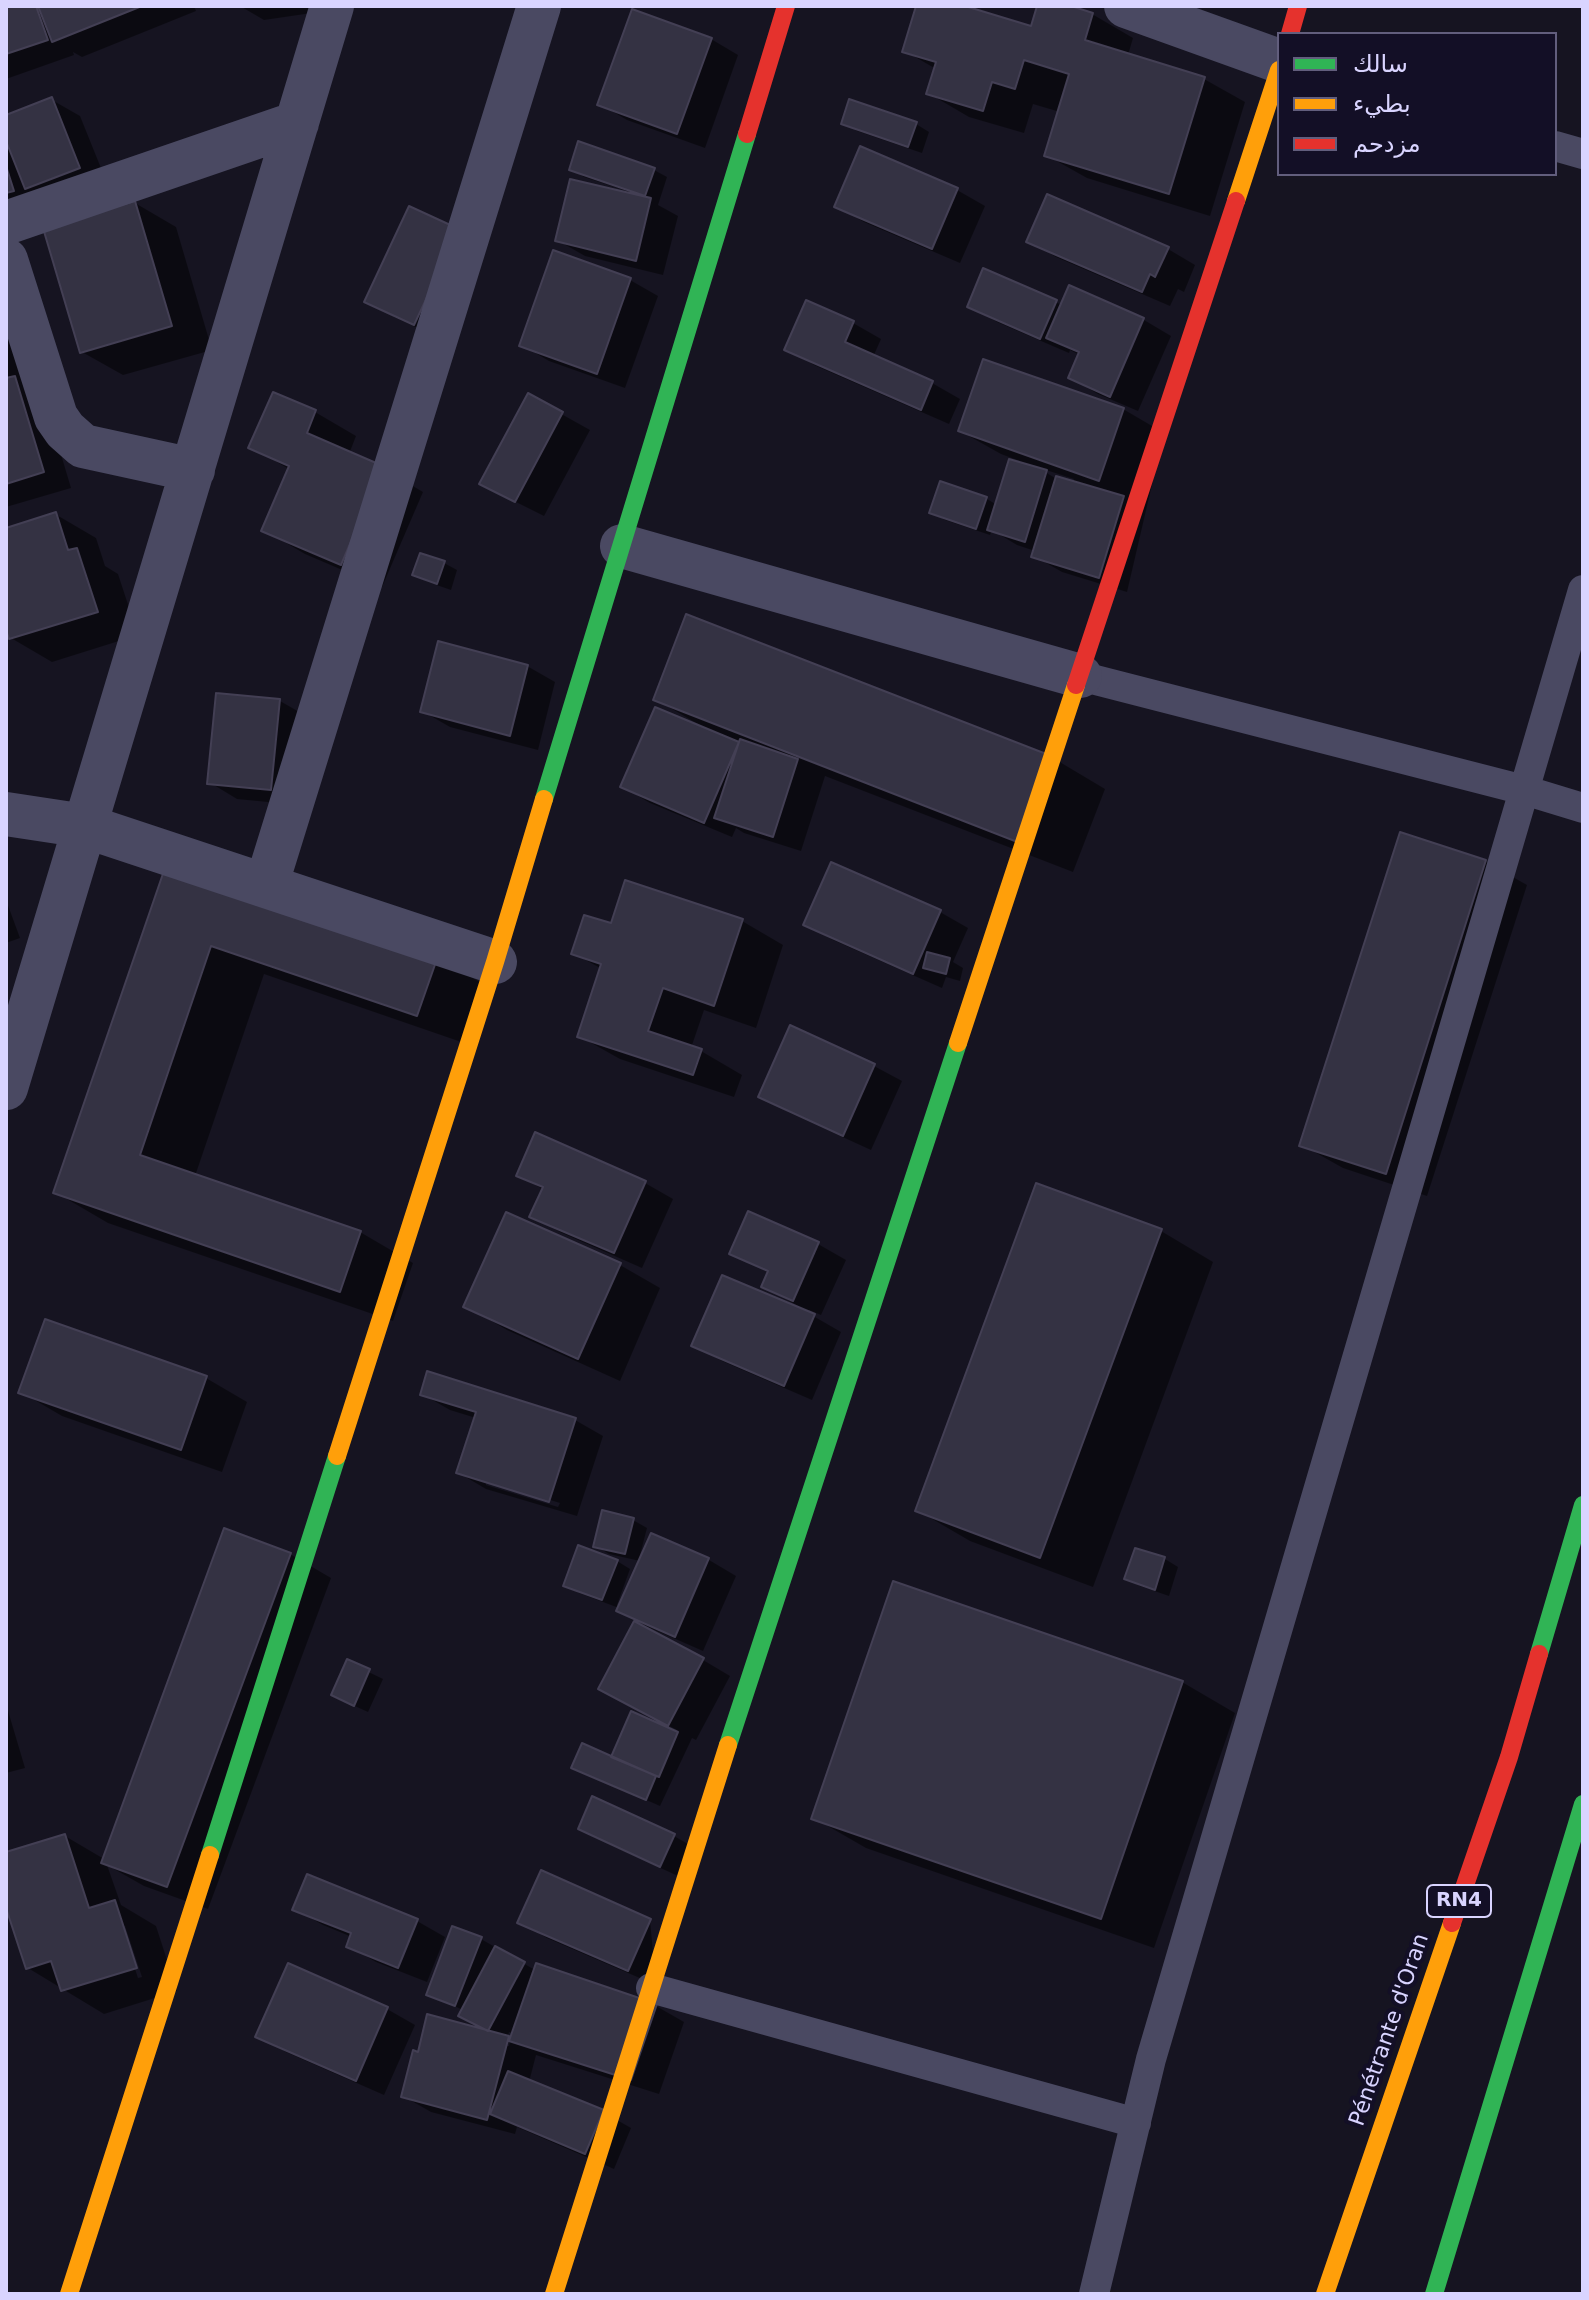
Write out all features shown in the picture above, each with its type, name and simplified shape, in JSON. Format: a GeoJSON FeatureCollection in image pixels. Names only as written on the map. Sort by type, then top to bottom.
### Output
{"type":"FeatureCollection","features":[{"type":"Feature","properties":{"kind":"main road"},"geometry":{"type":"LineString","coordinates":[[69,2294],[495,962],[786,6]]}},
{"type":"Feature","properties":{"kind":"main road"},"geometry":{"type":"LineString","coordinates":[[1291,32],[1298,6]]}},
{"type":"Feature","properties":{"kind":"main road"},"geometry":{"type":"LineString","coordinates":[[554,2294],[749,1678],[1277,76]]}},
{"type":"Feature","properties":{"kind":"main road","name":"Pénétrante d'Oran"},"geometry":{"type":"LineString","coordinates":[[1325,2294],[1509,1757],[1583,1505]]}},
{"type":"Feature","properties":{"kind":"main road"},"geometry":{"type":"LineString","coordinates":[[1434,2294],[1583,1804]]}},
{"type":"Feature","properties":{"kind":"street"},"geometry":{"type":"LineString","coordinates":[[6,1088],[332,6]]}},
{"type":"Feature","properties":{"kind":"street"},"geometry":{"type":"LineString","coordinates":[[266,886],[539,6]]}},
{"type":"Feature","properties":{"kind":"street"},"geometry":{"type":"LineString","coordinates":[[1126,6],[1277,60]]}},
{"type":"Feature","properties":{"kind":"street"},"geometry":{"type":"LineString","coordinates":[[6,223],[297,123]]}},
{"type":"Feature","properties":{"kind":"street"},"geometry":{"type":"LineString","coordinates":[[6,260],[56,417],[65,430],[83,446],[193,470]]}},
{"type":"Feature","properties":{"kind":"street"},"geometry":{"type":"LineString","coordinates":[[622,546],[1080,676]]}},
{"type":"Feature","properties":{"kind":"street"},"geometry":{"type":"LineString","coordinates":[[6,814],[85,826],[495,962]]}},
{"type":"Feature","properties":{"kind":"lane"},"geometry":{"type":"LineString","coordinates":[[1557,147],[1583,154]]}},
{"type":"Feature","properties":{"kind":"lane"},"geometry":{"type":"LineString","coordinates":[[1094,2294],[1156,2044],[1583,590]]}},
{"type":"Feature","properties":{"kind":"lane"},"geometry":{"type":"LineString","coordinates":[[1080,676],[1524,790],[1583,808]]}},
{"type":"Feature","properties":{"kind":"lane"},"geometry":{"type":"LineString","coordinates":[[651,1988],[1136,2123]]}},
{"type":"Feature","properties":{"kind":"building"},"geometry":{"type":"Polygon","coordinates":[[[6,6],[36,6],[48,40],[6,54],[6,6]]]}},
{"type":"Feature","properties":{"kind":"building"},"geometry":{"type":"Polygon","coordinates":[[[38,6],[142,6],[52,42],[38,6]]]}},
{"type":"Feature","properties":{"kind":"building"},"geometry":{"type":"Polygon","coordinates":[[[916,6],[965,6],[1031,26],[1037,6],[1071,6],[1093,13],[1085,40],[1205,77],[1169,194],[1044,156],[1069,74],[1024,60],[1015,89],[992,82],[983,111],[926,94],[936,62],[902,52],[916,6]]]}},
{"type":"Feature","properties":{"kind":"building"},"geometry":{"type":"Polygon","coordinates":[[[632,9],[712,38],[677,134],[597,105],[632,9]]]}},
{"type":"Feature","properties":{"kind":"building"},"geometry":{"type":"Polygon","coordinates":[[[52,97],[80,168],[25,189],[6,141],[6,115],[52,97]]]}},
{"type":"Feature","properties":{"kind":"building"},"geometry":{"type":"Polygon","coordinates":[[[849,99],[917,122],[908,147],[841,124],[849,99]]]}},
{"type":"Feature","properties":{"kind":"building"},"geometry":{"type":"Polygon","coordinates":[[[578,141],[655,168],[645,196],[569,170],[578,141]]]}},
{"type":"Feature","properties":{"kind":"building"},"geometry":{"type":"Polygon","coordinates":[[[860,146],[958,188],[932,249],[834,207],[860,146]]]}},
{"type":"Feature","properties":{"kind":"building"},"geometry":{"type":"Polygon","coordinates":[[[6,166],[14,191],[6,193],[6,166]]]}},
{"type":"Feature","properties":{"kind":"building"},"geometry":{"type":"Polygon","coordinates":[[[570,179],[651,198],[636,261],[555,241],[570,179]]]}},
{"type":"Feature","properties":{"kind":"building"},"geometry":{"type":"Polygon","coordinates":[[[1047,194],[1169,247],[1155,277],[1150,274],[1142,292],[1026,242],[1047,194]]]}},
{"type":"Feature","properties":{"kind":"building"},"geometry":{"type":"Polygon","coordinates":[[[135,201],[172,326],[80,353],[43,228],[135,201]]]}},
{"type":"Feature","properties":{"kind":"building"},"geometry":{"type":"Polygon","coordinates":[[[409,206],[459,229],[414,325],[364,302],[409,206]]]}},
{"type":"Feature","properties":{"kind":"building"},"geometry":{"type":"Polygon","coordinates":[[[553,250],[631,278],[597,374],[519,346],[553,250]]]}},
{"type":"Feature","properties":{"kind":"building"},"geometry":{"type":"Polygon","coordinates":[[[983,268],[1057,300],[1040,339],[967,307],[983,268]]]}},
{"type":"Feature","properties":{"kind":"building"},"geometry":{"type":"Polygon","coordinates":[[[1069,285],[1144,318],[1110,397],[1068,378],[1079,352],[1046,338],[1069,285]]]}},
{"type":"Feature","properties":{"kind":"building"},"geometry":{"type":"Polygon","coordinates":[[[806,300],[854,321],[845,342],[933,381],[921,410],[784,350],[806,300]]]}},
{"type":"Feature","properties":{"kind":"building"},"geometry":{"type":"Polygon","coordinates":[[[983,359],[1124,408],[1099,481],[958,431],[983,359]]]}},
{"type":"Feature","properties":{"kind":"building"},"geometry":{"type":"Polygon","coordinates":[[[15,376],[44,472],[6,484],[6,378],[15,376]]]}},
{"type":"Feature","properties":{"kind":"building"},"geometry":{"type":"Polygon","coordinates":[[[273,392],[316,410],[307,433],[383,466],[341,565],[261,531],[289,466],[248,448],[273,392]]]}},
{"type":"Feature","properties":{"kind":"building"},"geometry":{"type":"Polygon","coordinates":[[[528,393],[563,412],[515,502],[479,484],[528,393]]]}},
{"type":"Feature","properties":{"kind":"building"},"geometry":{"type":"Polygon","coordinates":[[[1009,459],[1047,470],[1025,542],[987,530],[1009,459]]]}},
{"type":"Feature","properties":{"kind":"building"},"geometry":{"type":"Polygon","coordinates":[[[1056,476],[1124,496],[1099,578],[1031,557],[1056,476]]]}},
{"type":"Feature","properties":{"kind":"building"},"geometry":{"type":"Polygon","coordinates":[[[940,481],[987,497],[976,529],[929,513],[940,481]]]}},
{"type":"Feature","properties":{"kind":"building"},"geometry":{"type":"Polygon","coordinates":[[[56,512],[68,550],[77,548],[98,612],[9,639],[6,630],[6,528],[56,512]]]}},
{"type":"Feature","properties":{"kind":"building"},"geometry":{"type":"Polygon","coordinates":[[[420,553],[445,561],[437,584],[412,575],[420,553]]]}},
{"type":"Feature","properties":{"kind":"building"},"geometry":{"type":"Polygon","coordinates":[[[686,614],[1054,757],[1020,843],[653,700],[686,614]]]}},
{"type":"Feature","properties":{"kind":"building"},"geometry":{"type":"Polygon","coordinates":[[[438,641],[528,665],[510,736],[420,712],[438,641]]]}},
{"type":"Feature","properties":{"kind":"building"},"geometry":{"type":"Polygon","coordinates":[[[216,693],[280,699],[271,790],[207,784],[216,693]]]}},
{"type":"Feature","properties":{"kind":"building"},"geometry":{"type":"Polygon","coordinates":[[[655,707],[739,742],[704,823],[620,787],[655,707]]]}},
{"type":"Feature","properties":{"kind":"building"},"geometry":{"type":"Polygon","coordinates":[[[740,739],[798,759],[773,837],[714,818],[740,739]]]}},
{"type":"Feature","properties":{"kind":"building"},"geometry":{"type":"Polygon","coordinates":[[[1400,832],[1486,860],[1386,1174],[1299,1146],[1400,832]]]}},
{"type":"Feature","properties":{"kind":"building"},"geometry":{"type":"Polygon","coordinates":[[[167,862],[438,956],[417,1016],[211,946],[140,1155],[361,1231],[340,1292],[53,1193],[167,862]]]}},
{"type":"Feature","properties":{"kind":"building"},"geometry":{"type":"Polygon","coordinates":[[[831,862],[941,910],[913,974],[803,925],[831,862]]]}},
{"type":"Feature","properties":{"kind":"building"},"geometry":{"type":"Polygon","coordinates":[[[625,880],[743,919],[714,1006],[663,988],[648,1031],[702,1049],[693,1075],[577,1037],[601,964],[571,954],[584,915],[611,923],[625,880]]]}},
{"type":"Feature","properties":{"kind":"building"},"geometry":{"type":"Polygon","coordinates":[[[927,952],[950,958],[946,974],[923,968],[927,952]]]}},
{"type":"Feature","properties":{"kind":"building"},"geometry":{"type":"Polygon","coordinates":[[[790,1025],[875,1064],[843,1136],[758,1097],[790,1025]]]}},
{"type":"Feature","properties":{"kind":"building"},"geometry":{"type":"Polygon","coordinates":[[[535,1132],[646,1181],[614,1253],[529,1217],[543,1187],[516,1176],[535,1132]]]}},
{"type":"Feature","properties":{"kind":"building"},"geometry":{"type":"Polygon","coordinates":[[[1036,1183],[1162,1229],[1040,1558],[915,1511],[1036,1183]]]}},
{"type":"Feature","properties":{"kind":"building"},"geometry":{"type":"Polygon","coordinates":[[[748,1211],[819,1242],[793,1301],[761,1287],[768,1271],[729,1254],[748,1211]]]}},
{"type":"Feature","properties":{"kind":"building"},"geometry":{"type":"Polygon","coordinates":[[[506,1212],[621,1263],[578,1359],[463,1307],[506,1212]]]}},
{"type":"Feature","properties":{"kind":"building"},"geometry":{"type":"Polygon","coordinates":[[[722,1275],[815,1314],[784,1386],[691,1346],[722,1275]]]}},
{"type":"Feature","properties":{"kind":"building"},"geometry":{"type":"Polygon","coordinates":[[[45,1319],[207,1376],[181,1450],[18,1393],[45,1319]]]}},
{"type":"Feature","properties":{"kind":"building"},"geometry":{"type":"Polygon","coordinates":[[[427,1371],[576,1418],[549,1502],[456,1473],[476,1412],[420,1395],[427,1371]]]}},
{"type":"Feature","properties":{"kind":"building"},"geometry":{"type":"Polygon","coordinates":[[[602,1510],[634,1518],[625,1554],[593,1547],[602,1510]]]}},
{"type":"Feature","properties":{"kind":"building"},"geometry":{"type":"Polygon","coordinates":[[[224,1528],[291,1553],[167,1887],[101,1863],[224,1528]]]}},
{"type":"Feature","properties":{"kind":"building"},"geometry":{"type":"Polygon","coordinates":[[[651,1533],[709,1558],[675,1637],[616,1611],[651,1533]]]}},
{"type":"Feature","properties":{"kind":"building"},"geometry":{"type":"Polygon","coordinates":[[[578,1545],[618,1560],[602,1600],[563,1586],[578,1545]]]}},
{"type":"Feature","properties":{"kind":"building"},"geometry":{"type":"Polygon","coordinates":[[[1135,1548],[1165,1557],[1155,1590],[1124,1579],[1135,1548]]]}},
{"type":"Feature","properties":{"kind":"building"},"geometry":{"type":"Polygon","coordinates":[[[893,1581],[1183,1681],[1101,1919],[811,1819],[893,1581]]]}},
{"type":"Feature","properties":{"kind":"building"},"geometry":{"type":"Polygon","coordinates":[[[634,1621],[704,1658],[668,1726],[598,1689],[634,1621]]]}},
{"type":"Feature","properties":{"kind":"building"},"geometry":{"type":"Polygon","coordinates":[[[347,1659],[370,1669],[354,1706],[331,1695],[347,1659]]]}},
{"type":"Feature","properties":{"kind":"building"},"geometry":{"type":"Polygon","coordinates":[[[631,1711],[678,1732],[659,1777],[611,1757],[631,1711]]]}},
{"type":"Feature","properties":{"kind":"building"},"geometry":{"type":"Polygon","coordinates":[[[582,1743],[656,1776],[646,1800],[571,1768],[582,1743]]]}},
{"type":"Feature","properties":{"kind":"building"},"geometry":{"type":"Polygon","coordinates":[[[592,1796],[675,1834],[660,1867],[578,1829],[592,1796]]]}},
{"type":"Feature","properties":{"kind":"building"},"geometry":{"type":"Polygon","coordinates":[[[65,1834],[89,1908],[115,1900],[137,1968],[61,1991],[51,1961],[26,1969],[6,1908],[6,1852],[65,1834]]]}},
{"type":"Feature","properties":{"kind":"building"},"geometry":{"type":"Polygon","coordinates":[[[541,1870],[651,1919],[628,1971],[517,1923],[541,1870]]]}},
{"type":"Feature","properties":{"kind":"building"},"geometry":{"type":"Polygon","coordinates":[[[307,1874],[418,1919],[398,1968],[346,1947],[351,1933],[292,1910],[307,1874]]]}},
{"type":"Feature","properties":{"kind":"building"},"geometry":{"type":"Polygon","coordinates":[[[452,1926],[482,1937],[455,2006],[426,1995],[452,1926]]]}},
{"type":"Feature","properties":{"kind":"building"},"geometry":{"type":"Polygon","coordinates":[[[495,1946],[525,1962],[488,2031],[458,2016],[495,1946]]]}},
{"type":"Feature","properties":{"kind":"building"},"geometry":{"type":"Polygon","coordinates":[[[288,1963],[388,2007],[356,2081],[255,2037],[288,1963]]]}},
{"type":"Feature","properties":{"kind":"building"},"geometry":{"type":"Polygon","coordinates":[[[536,1963],[657,2004],[631,2080],[509,2041],[536,1963]]]}},
{"type":"Feature","properties":{"kind":"building"},"geometry":{"type":"Polygon","coordinates":[[[427,2014],[509,2036],[487,2120],[401,2097],[413,2050],[418,2052],[427,2014]]]}},
{"type":"Feature","properties":{"kind":"building"},"geometry":{"type":"Polygon","coordinates":[[[508,2071],[604,2110],[585,2154],[490,2114],[508,2071]]]}},
{"type":"Feature","properties":{"kind":"traffic: fast"},"geometry":{"type":"LineString","coordinates":[[544,799],[747,134]]}},
{"type":"Feature","properties":{"kind":"traffic: fast"},"geometry":{"type":"LineString","coordinates":[[728,1745],[958,1043]]}},
{"type":"Feature","properties":{"kind":"traffic: fast"},"geometry":{"type":"LineString","coordinates":[[210,1855],[337,1456]]}},
{"type":"Feature","properties":{"kind":"traffic: fast"},"geometry":{"type":"LineString","coordinates":[[1539,1654],[1583,1505]]}},
{"type":"Feature","properties":{"kind":"traffic: fast"},"geometry":{"type":"LineString","coordinates":[[1434,2294],[1583,1804]]}},
{"type":"Feature","properties":{"kind":"traffic: slow"},"geometry":{"type":"LineString","coordinates":[[1236,201],[1277,76]]}},
{"type":"Feature","properties":{"kind":"traffic: slow"},"geometry":{"type":"LineString","coordinates":[[958,1043],[1076,685]]}},
{"type":"Feature","properties":{"kind":"traffic: slow"},"geometry":{"type":"LineString","coordinates":[[337,1456],[544,799]]}},
{"type":"Feature","properties":{"kind":"traffic: slow"},"geometry":{"type":"LineString","coordinates":[[554,2294],[728,1745]]}},
{"type":"Feature","properties":{"kind":"traffic: slow"},"geometry":{"type":"LineString","coordinates":[[69,2294],[210,1855]]}},
{"type":"Feature","properties":{"kind":"traffic: slow"},"geometry":{"type":"LineString","coordinates":[[1325,2294],[1452,1923]]}},
{"type":"Feature","properties":{"kind":"traffic: jam"},"geometry":{"type":"LineString","coordinates":[[747,134],[786,6]]}},
{"type":"Feature","properties":{"kind":"traffic: jam"},"geometry":{"type":"LineString","coordinates":[[1291,32],[1298,6]]}},
{"type":"Feature","properties":{"kind":"traffic: jam"},"geometry":{"type":"LineString","coordinates":[[1076,685],[1236,201]]}},
{"type":"Feature","properties":{"kind":"traffic: jam"},"geometry":{"type":"LineString","coordinates":[[1452,1923],[1509,1757],[1539,1654]]}}]}
